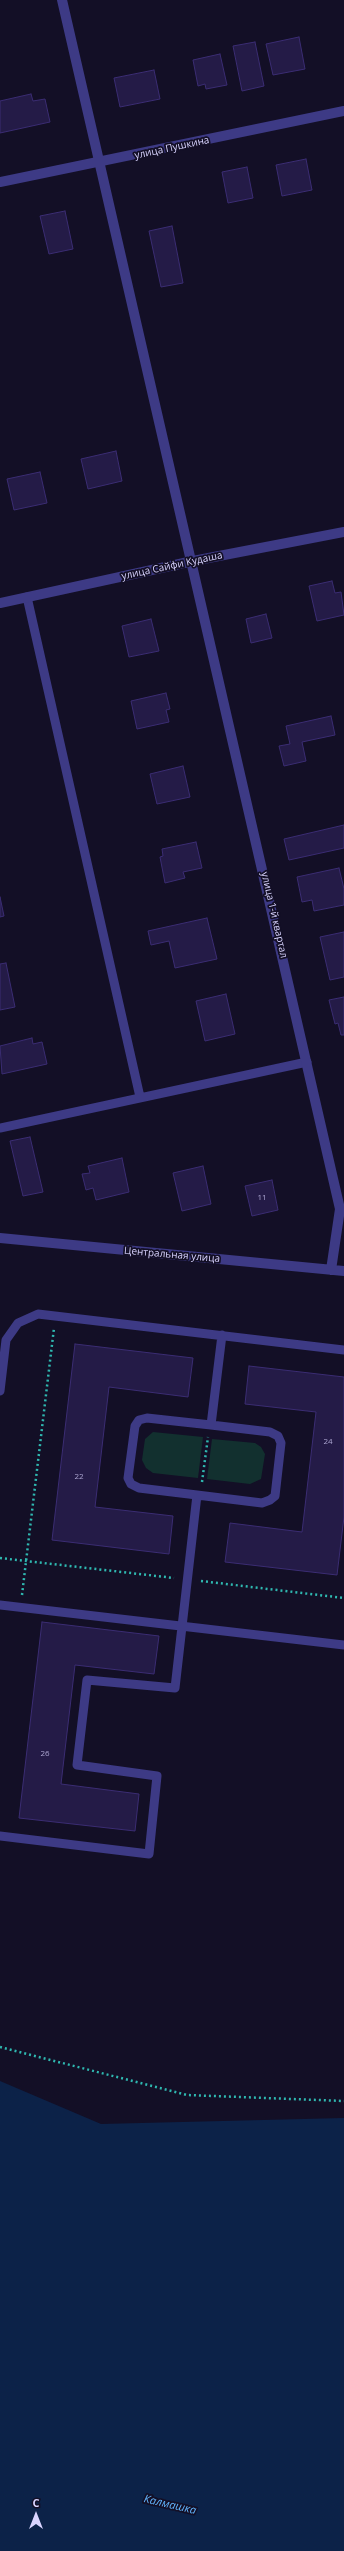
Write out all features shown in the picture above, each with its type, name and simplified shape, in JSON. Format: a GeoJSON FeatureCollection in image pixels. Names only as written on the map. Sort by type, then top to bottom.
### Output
{"type":"FeatureCollection","features":[{"type":"Feature","properties":{"kind":"street","name":"улица 1-й квартал"},"geometry":{"type":"LineString","coordinates":[[62,0],[193,561],[340,1209],[331,1270]]}},
{"type":"Feature","properties":{"kind":"street","name":"улица Пушкина"},"geometry":{"type":"LineString","coordinates":[[0,182],[100,163],[344,111]]}},
{"type":"Feature","properties":{"kind":"street","name":"улица Сайфи Кудаша"},"geometry":{"type":"LineString","coordinates":[[0,603],[193,561],[344,532]]}},
{"type":"Feature","properties":{"kind":"street","name":"Центральная улица"},"geometry":{"type":"LineString","coordinates":[[0,1238],[344,1271]]}},
{"type":"Feature","properties":{"kind":"lane"},"geometry":{"type":"LineString","coordinates":[[27,597],[140,1097]]}},
{"type":"Feature","properties":{"kind":"lane"},"geometry":{"type":"LineString","coordinates":[[0,1128],[307,1062]]}},
{"type":"Feature","properties":{"kind":"lane"},"geometry":{"type":"LineString","coordinates":[[0,1391],[6,1340],[11,1331],[27,1317],[38,1314],[344,1350]]}},
{"type":"Feature","properties":{"kind":"lane"},"geometry":{"type":"LineString","coordinates":[[210,1425],[222,1335]]}},
{"type":"Feature","properties":{"kind":"lane"},"geometry":{"type":"LineString","coordinates":[[147,1418],[210,1425],[270,1432],[278,1436],[281,1443],[275,1496],[270,1500],[262,1503],[199,1495],[139,1488],[131,1484],[128,1478],[135,1426],[139,1420],[147,1418]]}},
{"type":"Feature","properties":{"kind":"lane"},"geometry":{"type":"LineString","coordinates":[[0,1836],[149,1854],[157,1776],[77,1765],[88,1680],[175,1688],[199,1495]]}},
{"type":"Feature","properties":{"kind":"lane"},"geometry":{"type":"LineString","coordinates":[[0,1605],[344,1645]]}},
{"type":"Feature","properties":{"kind":"path"},"geometry":{"type":"LineString","coordinates":[[21,1607],[55,1316]]}},
{"type":"Feature","properties":{"kind":"path"},"geometry":{"type":"LineString","coordinates":[[199,1495],[210,1425]]}},
{"type":"Feature","properties":{"kind":"path"},"geometry":{"type":"LineString","coordinates":[[0,2047],[187,2095],[344,2101]]}},
{"type":"Feature","properties":{"kind":"green space"},"geometry":{"type":"Polygon","coordinates":[[[153,1432],[203,1437],[198,1478],[153,1473],[146,1468],[142,1460],[145,1439],[153,1432]]]}},
{"type":"Feature","properties":{"kind":"green space"},"geometry":{"type":"Polygon","coordinates":[[[212,1439],[255,1443],[261,1447],[265,1454],[261,1479],[250,1484],[207,1479],[212,1439]]]}},
{"type":"Feature","properties":{"kind":"water","name":"Калмашка"},"geometry":{"type":"Polygon","coordinates":[[[0,2081],[101,2124],[344,2118],[344,2551],[0,2551],[0,2081]]]}},
{"type":"Feature","properties":{"kind":"building"},"geometry":{"type":"Polygon","coordinates":[[[299,37],[305,69],[273,75],[266,44],[299,37]]]}},
{"type":"Feature","properties":{"kind":"building"},"geometry":{"type":"Polygon","coordinates":[[[255,42],[264,86],[242,91],[233,46],[255,42]]]}},
{"type":"Feature","properties":{"kind":"building"},"geometry":{"type":"Polygon","coordinates":[[[220,54],[227,85],[206,89],[205,84],[198,86],[193,60],[220,54]]]}},
{"type":"Feature","properties":{"kind":"building"},"geometry":{"type":"Polygon","coordinates":[[[154,70],[160,99],[120,107],[114,78],[154,70]]]}},
{"type":"Feature","properties":{"kind":"building"},"geometry":{"type":"Polygon","coordinates":[[[31,94],[33,101],[45,99],[50,122],[0,133],[0,101],[31,94]]]}},
{"type":"Feature","properties":{"kind":"building"},"geometry":{"type":"Polygon","coordinates":[[[306,159],[312,190],[282,196],[276,165],[306,159]]]}},
{"type":"Feature","properties":{"kind":"building"},"geometry":{"type":"Polygon","coordinates":[[[247,167],[253,198],[228,203],[222,172],[247,167]]]}},
{"type":"Feature","properties":{"kind":"building"},"geometry":{"type":"Polygon","coordinates":[[[65,211],[73,249],[49,254],[40,216],[65,211]]]}},
{"type":"Feature","properties":{"kind":"building"},"geometry":{"type":"Polygon","coordinates":[[[172,226],[183,283],[161,287],[149,231],[172,226]]]}},
{"type":"Feature","properties":{"kind":"building"},"geometry":{"type":"Polygon","coordinates":[[[116,451],[122,481],[88,489],[81,459],[116,451]]]}},
{"type":"Feature","properties":{"kind":"building"},"geometry":{"type":"Polygon","coordinates":[[[40,472],[47,503],[14,510],[7,479],[40,472]]]}},
{"type":"Feature","properties":{"kind":"building"},"geometry":{"type":"Polygon","coordinates":[[[332,581],[335,593],[341,592],[344,615],[317,621],[309,586],[332,581]]]}},
{"type":"Feature","properties":{"kind":"building"},"geometry":{"type":"Polygon","coordinates":[[[266,614],[272,638],[251,643],[246,619],[266,614]]]}},
{"type":"Feature","properties":{"kind":"building"},"geometry":{"type":"Polygon","coordinates":[[[151,619],[159,651],[129,657],[122,626],[151,619]]]}},
{"type":"Feature","properties":{"kind":"building"},"geometry":{"type":"Polygon","coordinates":[[[166,693],[170,709],[166,710],[169,722],[137,729],[131,701],[166,693]]]}},
{"type":"Feature","properties":{"kind":"building"},"geometry":{"type":"Polygon","coordinates":[[[331,716],[335,735],[302,742],[306,761],[284,766],[279,746],[290,744],[286,726],[331,716]]]}},
{"type":"Feature","properties":{"kind":"building"},"geometry":{"type":"Polygon","coordinates":[[[183,766],[190,797],[157,804],[150,774],[183,766]]]}},
{"type":"Feature","properties":{"kind":"building"},"geometry":{"type":"Polygon","coordinates":[[[344,825],[344,848],[289,860],[284,839],[344,825]]]}},
{"type":"Feature","properties":{"kind":"building"},"geometry":{"type":"Polygon","coordinates":[[[196,842],[202,868],[183,872],[185,878],[165,883],[160,857],[163,856],[162,849],[196,842]]]}},
{"type":"Feature","properties":{"kind":"building"},"geometry":{"type":"Polygon","coordinates":[[[339,868],[344,889],[344,905],[314,911],[312,900],[302,902],[297,877],[339,868]]]}},
{"type":"Feature","properties":{"kind":"building"},"geometry":{"type":"Polygon","coordinates":[[[0,897],[4,916],[0,917],[0,897]]]}},
{"type":"Feature","properties":{"kind":"building"},"geometry":{"type":"Polygon","coordinates":[[[207,918],[217,959],[175,968],[169,941],[151,945],[148,931],[207,918]]]}},
{"type":"Feature","properties":{"kind":"building"},"geometry":{"type":"Polygon","coordinates":[[[344,932],[344,977],[330,980],[320,937],[344,932]]]}},
{"type":"Feature","properties":{"kind":"building"},"geometry":{"type":"Polygon","coordinates":[[[6,963],[15,1007],[0,1010],[0,964],[6,963]]]}},
{"type":"Feature","properties":{"kind":"building"},"geometry":{"type":"Polygon","coordinates":[[[226,994],[235,1034],[205,1041],[196,1001],[226,994]]]}},
{"type":"Feature","properties":{"kind":"building"},"geometry":{"type":"Polygon","coordinates":[[[344,997],[344,1035],[341,1035],[338,1023],[335,1024],[329,1000],[344,997]]]}},
{"type":"Feature","properties":{"kind":"building"},"geometry":{"type":"Polygon","coordinates":[[[32,1038],[33,1044],[42,1042],[47,1064],[2,1074],[0,1046],[32,1038]]]}},
{"type":"Feature","properties":{"kind":"building"},"geometry":{"type":"Polygon","coordinates":[[[30,1137],[43,1192],[23,1196],[10,1141],[30,1137]]]}},
{"type":"Feature","properties":{"kind":"building"},"geometry":{"type":"Polygon","coordinates":[[[122,1158],[129,1192],[96,1200],[93,1188],[86,1190],[82,1174],[90,1173],[88,1166],[122,1158]]]}},
{"type":"Feature","properties":{"kind":"building"},"geometry":{"type":"Polygon","coordinates":[[[203,1166],[211,1204],[182,1211],[173,1173],[203,1166]]]}},
{"type":"Feature","properties":{"kind":"building"},"geometry":{"type":"Polygon","coordinates":[[[272,1180],[278,1210],[252,1216],[245,1186],[272,1180]]]}},
{"type":"Feature","properties":{"kind":"building"},"geometry":{"type":"Polygon","coordinates":[[[75,1344],[193,1358],[188,1397],[109,1387],[95,1507],[173,1516],[169,1554],[52,1540],[75,1344]]]}},
{"type":"Feature","properties":{"kind":"building"},"geometry":{"type":"Polygon","coordinates":[[[249,1366],[344,1377],[344,1517],[337,1575],[225,1562],[230,1523],[302,1532],[316,1412],[245,1404],[249,1366]]]}},
{"type":"Feature","properties":{"kind":"building"},"geometry":{"type":"Polygon","coordinates":[[[42,1622],[159,1636],[154,1674],[75,1665],[61,1784],[139,1794],[135,1831],[19,1818],[42,1622]]]}}]}
